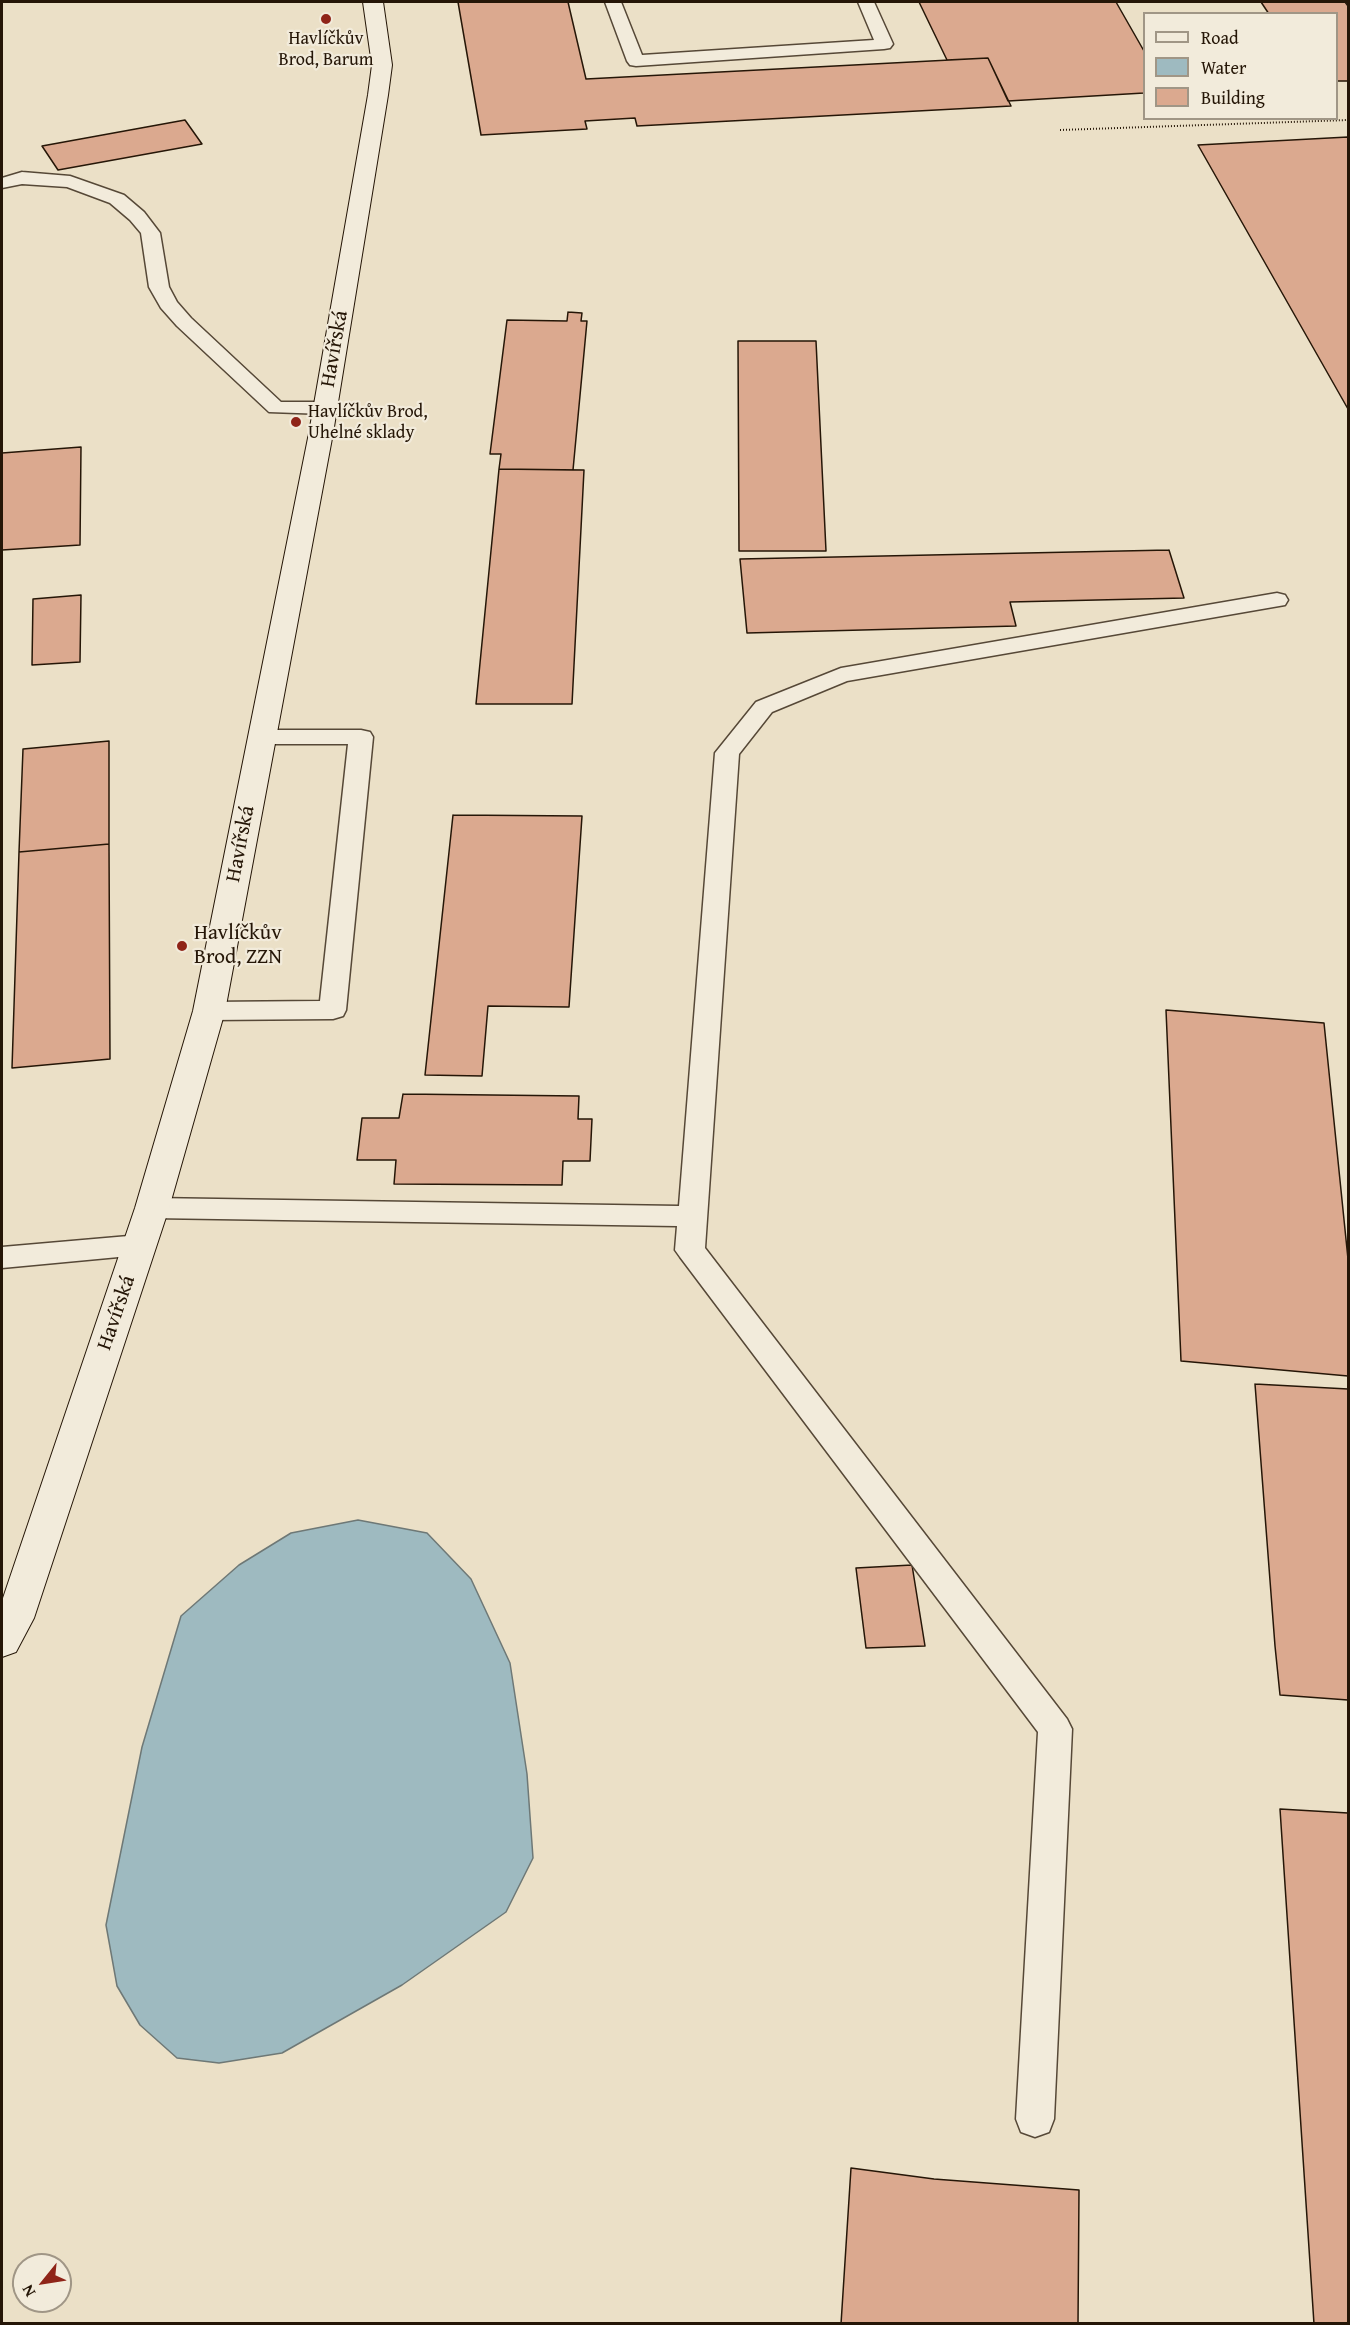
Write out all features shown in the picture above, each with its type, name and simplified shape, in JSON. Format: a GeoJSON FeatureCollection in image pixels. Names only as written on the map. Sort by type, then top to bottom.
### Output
{"type":"FeatureCollection","features":[{"type":"Feature","properties":{"kind":"street","name":"Havířská"},"geometry":{"type":"LineString","coordinates":[[2,1641],[15,1618],[140,1245],[209,1011],[325,408],[378,95],[382,65],[370,9]]}},
{"type":"Feature","properties":{"kind":"lane"},"geometry":{"type":"LineString","coordinates":[[613,2],[636,61],[884,44],[866,2]]}},
{"type":"Feature","properties":{"kind":"lane"},"geometry":{"type":"LineString","coordinates":[[2,183],[22,178],[42,178],[70,182],[117,199],[137,216],[150,233],[159,287],[168,304],[184,322],[276,408],[325,408]]}},
{"type":"Feature","properties":{"kind":"lane"},"geometry":{"type":"LineString","coordinates":[[1035,2119],[1054,1729],[690,1250],[728,753],[764,707],[841,675],[1277,600]]}},
{"type":"Feature","properties":{"kind":"lane"},"geometry":{"type":"LineString","coordinates":[[209,1011],[333,1010],[361,737],[261,737]]}},
{"type":"Feature","properties":{"kind":"lane"},"geometry":{"type":"LineString","coordinates":[[152,1208],[693,1216]]}},
{"type":"Feature","properties":{"kind":"lane"},"geometry":{"type":"LineString","coordinates":[[2,1258],[140,1245]]}},
{"type":"Feature","properties":{"kind":"path"},"geometry":{"type":"LineString","coordinates":[[1060,130],[1348,120]]}},
{"type":"Feature","properties":{"kind":"water"},"geometry":{"type":"Polygon","coordinates":[[[358,1520],[427,1533],[471,1579],[510,1663],[527,1774],[533,1858],[506,1912],[402,1985],[282,2053],[219,2063],[177,2058],[140,2025],[117,1986],[106,1925],[142,1747],[181,1616],[239,1565],[291,1533],[358,1520]]]}},
{"type":"Feature","properties":{"kind":"building"},"geometry":{"type":"Polygon","coordinates":[[[458,2],[568,2],[586,79],[988,58],[1011,106],[637,126],[635,118],[585,121],[587,129],[481,135],[458,2]]]}},
{"type":"Feature","properties":{"kind":"building"},"geometry":{"type":"Polygon","coordinates":[[[919,2],[1116,2],[1143,49],[1143,93],[1008,101],[988,58],[947,60],[919,2]]]}},
{"type":"Feature","properties":{"kind":"building"},"geometry":{"type":"Polygon","coordinates":[[[1261,2],[1345,2],[1348,6],[1348,81],[1338,81],[1338,12],[1268,12],[1261,2]]]}},
{"type":"Feature","properties":{"kind":"building"},"geometry":{"type":"Polygon","coordinates":[[[185,120],[202,144],[58,170],[42,146],[185,120]]]}},
{"type":"Feature","properties":{"kind":"building"},"geometry":{"type":"Polygon","coordinates":[[[1348,137],[1348,409],[1198,145],[1348,137]]]}},
{"type":"Feature","properties":{"kind":"building"},"geometry":{"type":"Polygon","coordinates":[[[568,312],[582,313],[581,321],[587,321],[573,470],[499,469],[501,454],[490,454],[507,320],[567,321],[568,312]]]}},
{"type":"Feature","properties":{"kind":"building"},"geometry":{"type":"Polygon","coordinates":[[[738,341],[816,341],[826,551],[739,551],[738,341]]]}},
{"type":"Feature","properties":{"kind":"building"},"geometry":{"type":"Polygon","coordinates":[[[81,447],[80,545],[2,550],[2,453],[81,447]]]}},
{"type":"Feature","properties":{"kind":"building"},"geometry":{"type":"Polygon","coordinates":[[[499,469],[584,470],[572,704],[476,704],[499,469]]]}},
{"type":"Feature","properties":{"kind":"building"},"geometry":{"type":"Polygon","coordinates":[[[1169,550],[1184,598],[1010,602],[1016,626],[747,633],[740,559],[1169,550]]]}},
{"type":"Feature","properties":{"kind":"building"},"geometry":{"type":"Polygon","coordinates":[[[81,595],[80,662],[32,665],[33,599],[81,595]]]}},
{"type":"Feature","properties":{"kind":"building"},"geometry":{"type":"Polygon","coordinates":[[[109,741],[109,844],[19,852],[23,749],[109,741]]]}},
{"type":"Feature","properties":{"kind":"building"},"geometry":{"type":"Polygon","coordinates":[[[453,815],[582,816],[569,1007],[488,1006],[482,1076],[425,1075],[453,815]]]}},
{"type":"Feature","properties":{"kind":"building"},"geometry":{"type":"Polygon","coordinates":[[[109,844],[110,1059],[12,1068],[19,852],[109,844]]]}},
{"type":"Feature","properties":{"kind":"building"},"geometry":{"type":"Polygon","coordinates":[[[1166,1010],[1324,1023],[1348,1259],[1348,1376],[1181,1361],[1166,1010]]]}},
{"type":"Feature","properties":{"kind":"building"},"geometry":{"type":"Polygon","coordinates":[[[403,1094],[579,1096],[578,1119],[592,1119],[590,1161],[563,1161],[562,1185],[394,1184],[396,1160],[357,1160],[362,1118],[399,1118],[403,1094]]]}},
{"type":"Feature","properties":{"kind":"building"},"geometry":{"type":"Polygon","coordinates":[[[1255,1384],[1348,1389],[1348,1700],[1280,1695],[1255,1384]]]}},
{"type":"Feature","properties":{"kind":"building"},"geometry":{"type":"Polygon","coordinates":[[[912,1565],[925,1646],[866,1648],[856,1568],[912,1565]]]}},
{"type":"Feature","properties":{"kind":"building"},"geometry":{"type":"Polygon","coordinates":[[[1280,1809],[1348,1813],[1348,2324],[1314,2324],[1280,1809]]]}},
{"type":"Feature","properties":{"kind":"building"},"geometry":{"type":"Polygon","coordinates":[[[851,2168],[934,2179],[1079,2190],[1078,2324],[841,2324],[851,2168]]]}},
{"type":"Feature","properties":{"kind":"place","name":"Havlíčkův Brod, Barum"},"geometry":{"type":"Point","coordinates":[326,19]}},
{"type":"Feature","properties":{"kind":"place","name":"Havlíčkův Brod, Uhelné sklady"},"geometry":{"type":"Point","coordinates":[296,422]}},
{"type":"Feature","properties":{"kind":"place","name":"Havlíčkův Brod, ZZN"},"geometry":{"type":"Point","coordinates":[182,946]}}]}
